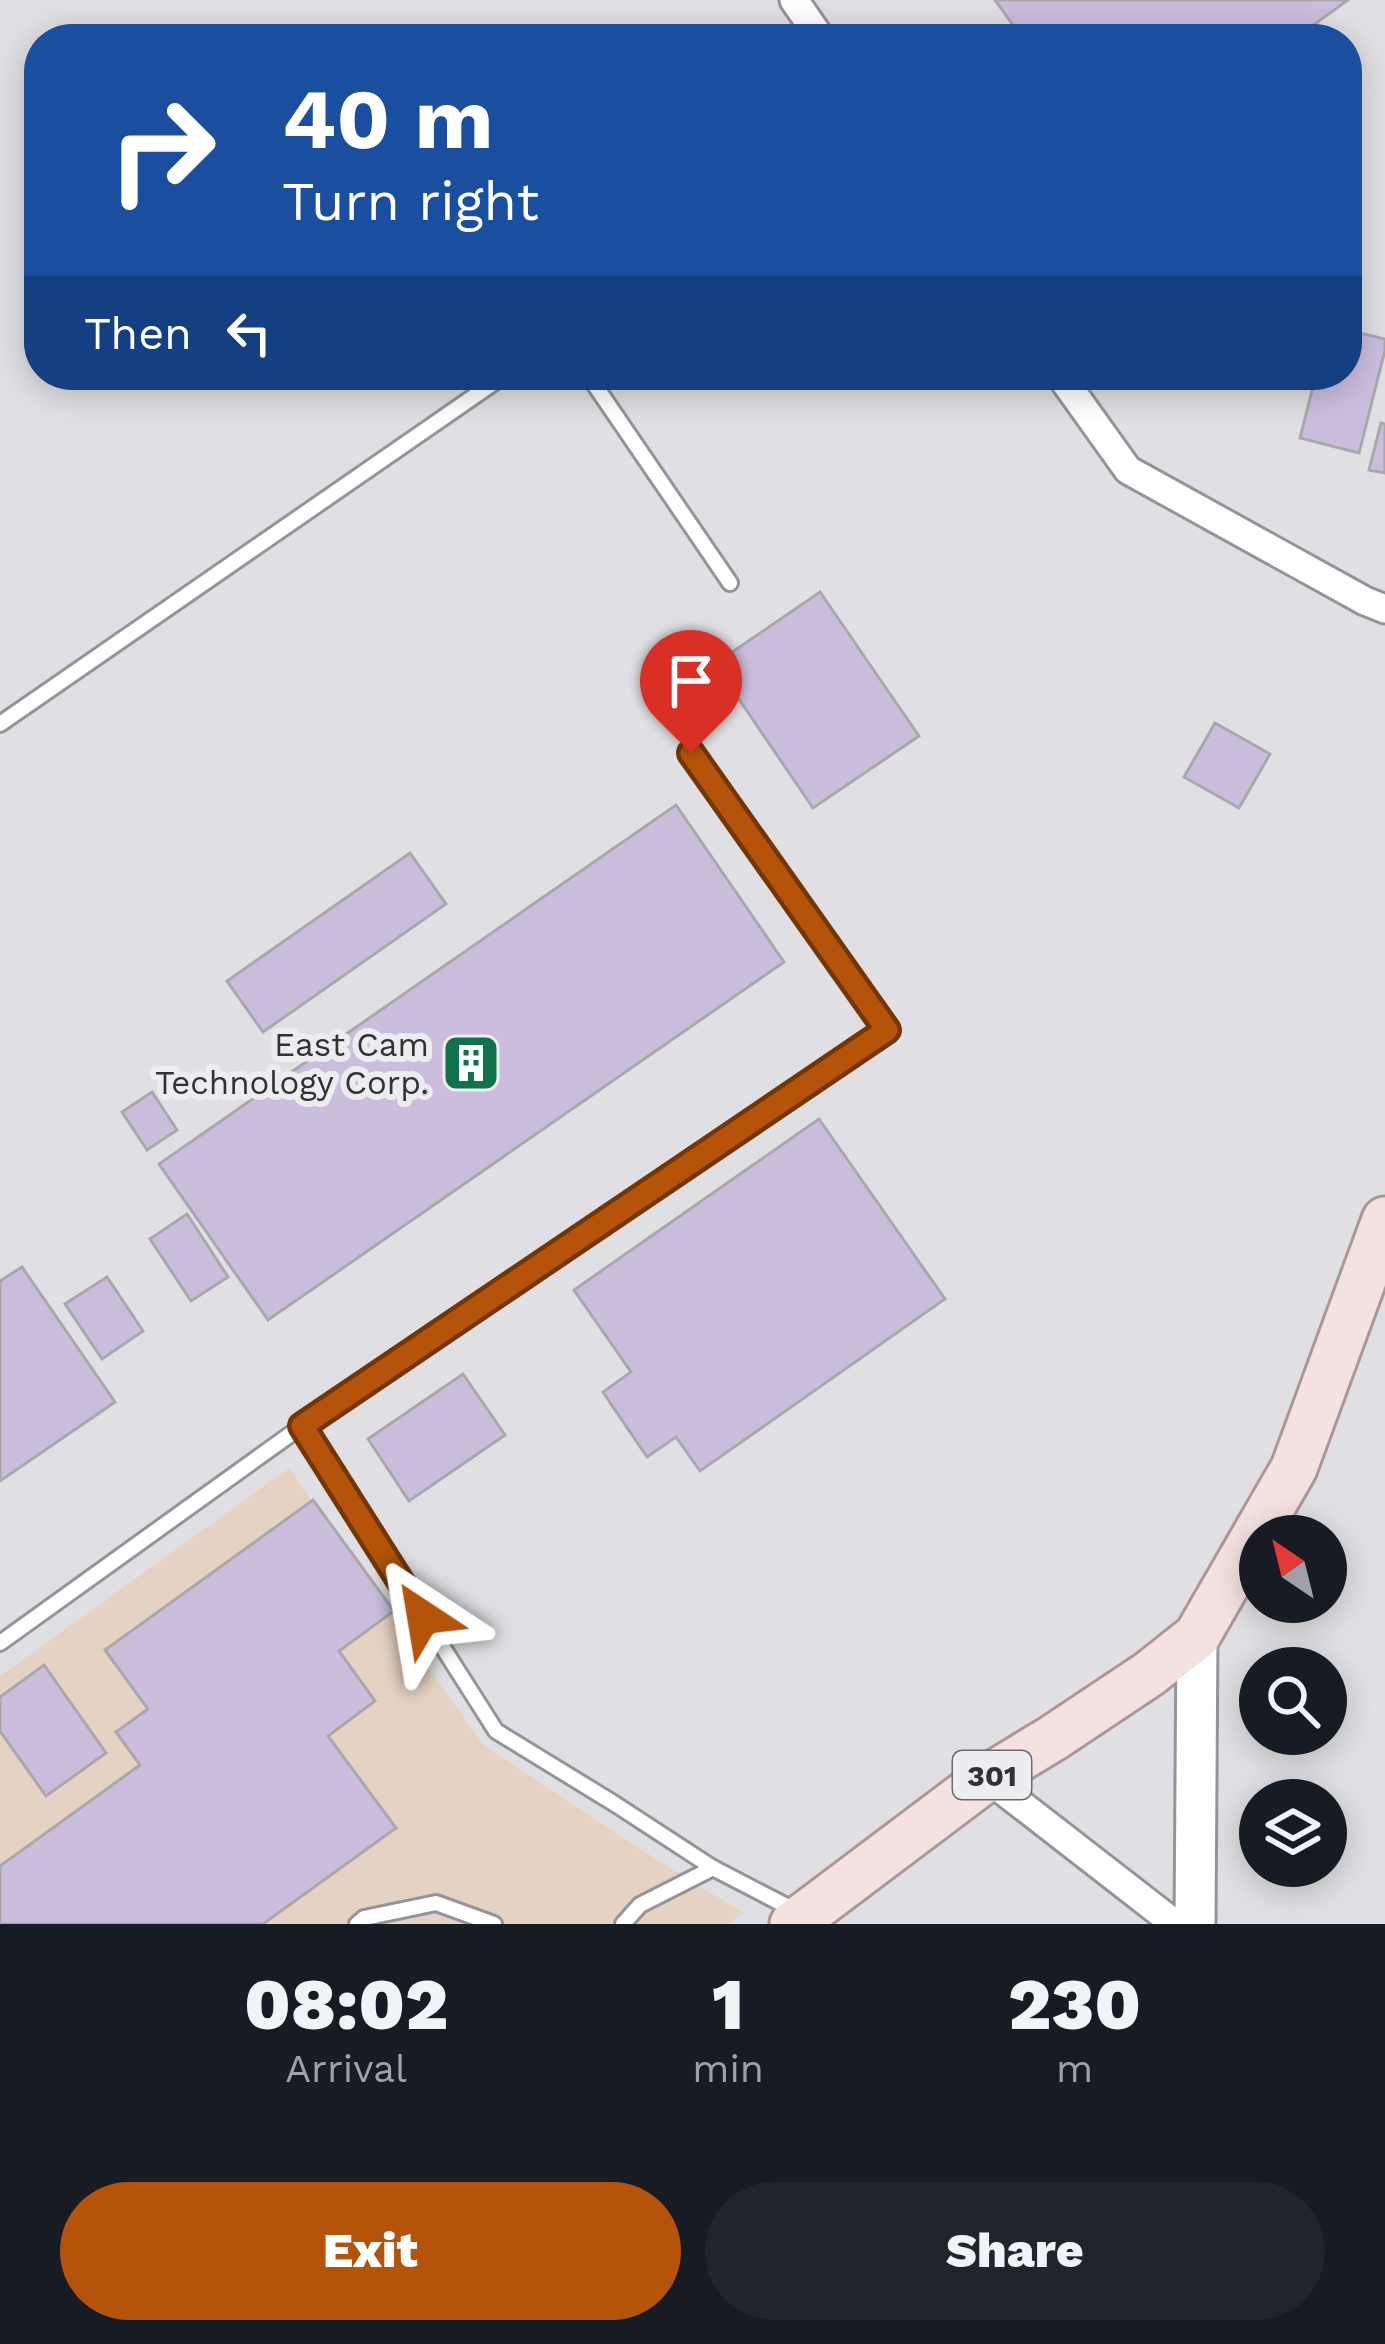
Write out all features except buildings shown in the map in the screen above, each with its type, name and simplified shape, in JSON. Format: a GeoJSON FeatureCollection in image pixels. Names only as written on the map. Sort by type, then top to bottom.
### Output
{"type":"FeatureCollection","features":[{"type":"Feature","properties":{"kind":"main road","name":"301"},"geometry":{"type":"LineString","coordinates":[[799,1920],[987,1778],[1111,1700],[1197,1636],[1294,1468],[1385,1220]]}},
{"type":"Feature","properties":{"kind":"main road"},"geometry":{"type":"LineString","coordinates":[[1195,1924],[1197,1636]]}},
{"type":"Feature","properties":{"kind":"street"},"geometry":{"type":"LineString","coordinates":[[1071,390],[1128,470],[1385,608]]}},
{"type":"Feature","properties":{"kind":"street"},"geometry":{"type":"LineString","coordinates":[[987,1778],[1174,1924]]}},
{"type":"Feature","properties":{"kind":"lane"},"geometry":{"type":"LineString","coordinates":[[0,724],[483,390]]}},
{"type":"Feature","properties":{"kind":"lane"},"geometry":{"type":"LineString","coordinates":[[598,390],[730,583]]}},
{"type":"Feature","properties":{"kind":"lane"},"geometry":{"type":"LineString","coordinates":[[0,1643],[302,1426],[887,1030],[691,753]]}},
{"type":"Feature","properties":{"kind":"lane"},"geometry":{"type":"LineString","coordinates":[[302,1426],[496,1731],[799,1920]]}},
{"type":"Feature","properties":{"kind":"lane"},"geometry":{"type":"LineString","coordinates":[[623,1924],[640,1905],[713,1868]]}},
{"type":"Feature","properties":{"kind":"lane"},"geometry":{"type":"LineString","coordinates":[[357,1924],[364,1918],[436,1903],[494,1924]]}},
{"type":"Feature","properties":{"kind":"shaded area"},"geometry":{"type":"Polygon","coordinates":[[[289,1468],[483,1745],[744,1913],[728,1924],[0,1924],[0,1676],[289,1468]]]}},
{"type":"Feature","properties":{"kind":"place","name":"East Cam Technology Corp."},"geometry":{"type":"Point","coordinates":[471,1063]}},
{"type":"Feature","properties":{"kind":"route"},"geometry":{"type":"LineString","coordinates":[[423,1617],[302,1426],[887,1030],[691,753]]}}]}
